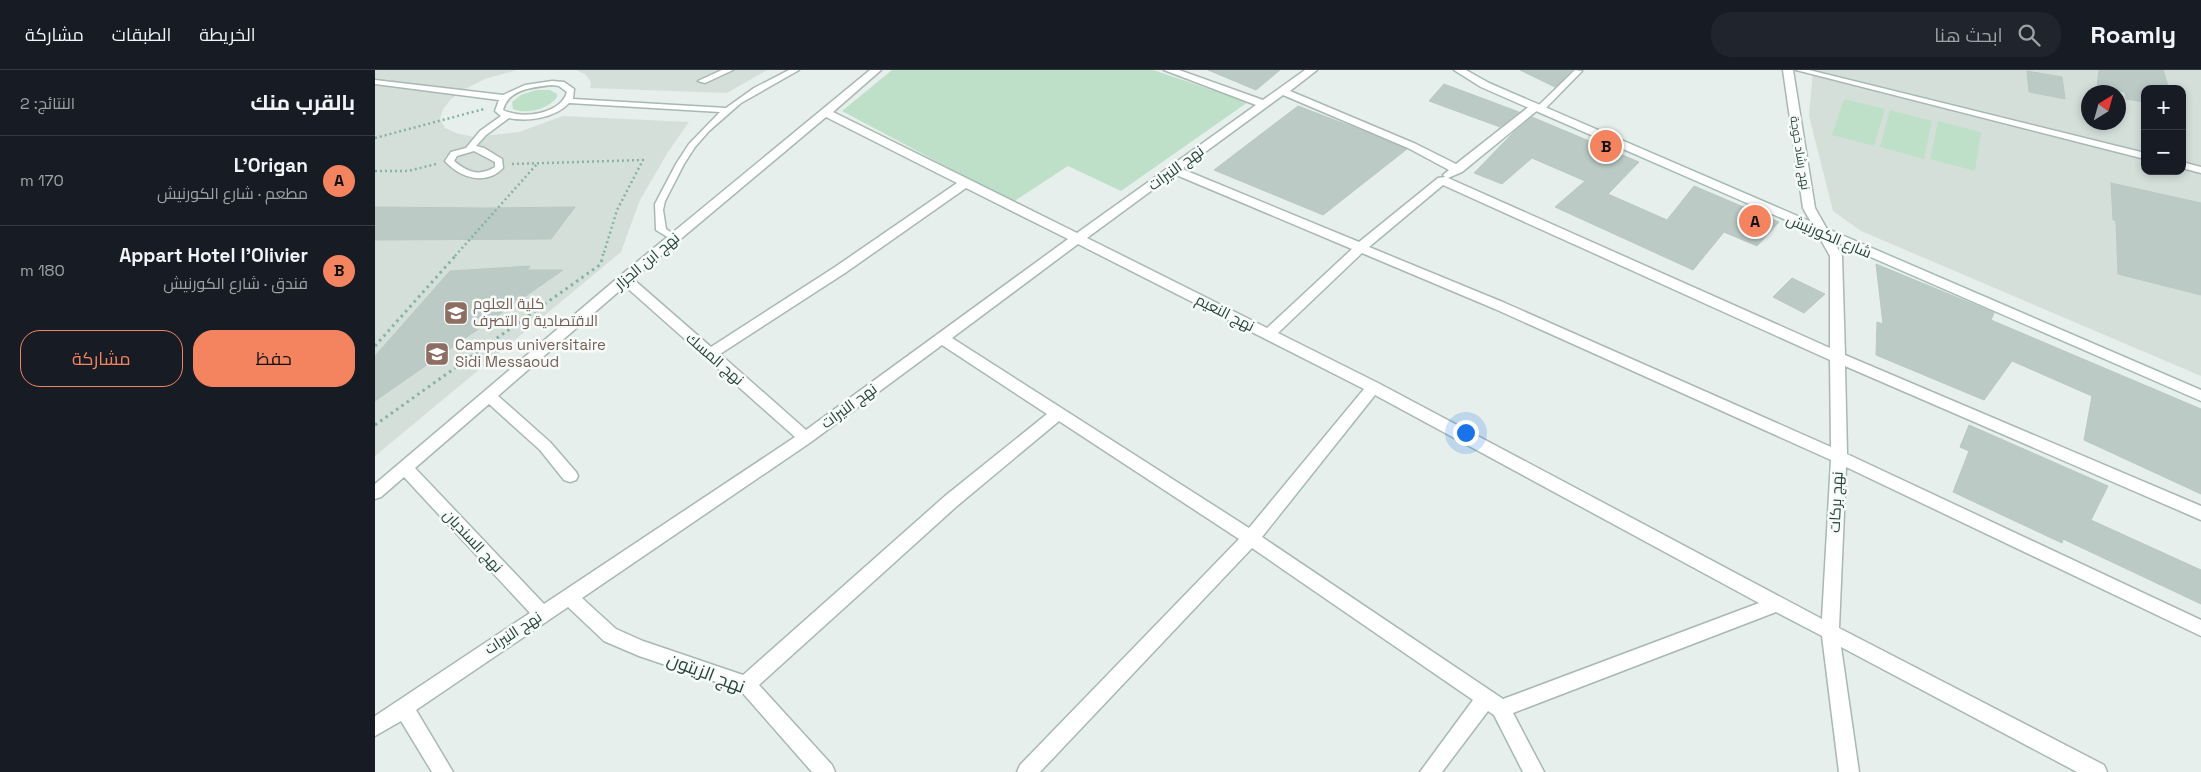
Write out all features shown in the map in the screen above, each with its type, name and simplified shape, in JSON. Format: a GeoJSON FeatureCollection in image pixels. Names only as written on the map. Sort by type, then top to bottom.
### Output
{"type":"FeatureCollection","features":[{"type":"Feature","properties":{"kind":"street","name":"نهج ابن الجزار"},"geometry":{"type":"LineString","coordinates":[[375,493],[625,279],[876,70]]}},
{"type":"Feature","properties":{"kind":"street"},"geometry":{"type":"LineString","coordinates":[[1169,70],[1182,72],[1264,104]]}},
{"type":"Feature","properties":{"kind":"street","name":"نهج النيرات"},"geometry":{"type":"LineString","coordinates":[[375,727],[806,438],[1311,70]]}},
{"type":"Feature","properties":{"kind":"street","name":"شارع الكورنيش"},"geometry":{"type":"LineString","coordinates":[[1459,70],[1485,85],[1823,234],[2201,396]]}},
{"type":"Feature","properties":{"kind":"street","name":"نهج رشاد خوجة"},"geometry":{"type":"LineString","coordinates":[[1788,70],[1809,208],[1823,234]]}},
{"type":"Feature","properties":{"kind":"street"},"geometry":{"type":"LineString","coordinates":[[1282,91],[1412,146],[1457,170]]}},
{"type":"Feature","properties":{"kind":"street"},"geometry":{"type":"LineString","coordinates":[[1268,335],[1361,247],[1442,180],[1537,108]]}},
{"type":"Feature","properties":{"kind":"street","name":"نهج النعيم"},"geometry":{"type":"LineString","coordinates":[[825,112],[964,184],[1373,387],[1830,632],[2097,772]]}},
{"type":"Feature","properties":{"kind":"street"},"geometry":{"type":"LineString","coordinates":[[1174,170],[1500,306],[1839,457],[2201,628]]}},
{"type":"Feature","properties":{"kind":"street"},"geometry":{"type":"LineString","coordinates":[[1442,180],[1837,357],[2201,513]]}},
{"type":"Feature","properties":{"kind":"street"},"geometry":{"type":"LineString","coordinates":[[710,354],[840,270],[964,184]]}},
{"type":"Feature","properties":{"kind":"street","name":"نهج بركات"},"geometry":{"type":"LineString","coordinates":[[1823,234],[1835,256],[1839,457],[1830,632],[1849,772]]}},
{"type":"Feature","properties":{"kind":"street","name":"نهج المسك"},"geometry":{"type":"LineString","coordinates":[[625,279],[806,438]]}},
{"type":"Feature","properties":{"kind":"street"},"geometry":{"type":"LineString","coordinates":[[942,338],[1251,538],[1493,703],[1534,772]]}},
{"type":"Feature","properties":{"kind":"street"},"geometry":{"type":"LineString","coordinates":[[1027,772],[1251,538],[1373,387]]}},
{"type":"Feature","properties":{"kind":"street"},"geometry":{"type":"LineString","coordinates":[[489,396],[545,446],[570,476]]}},
{"type":"Feature","properties":{"kind":"street"},"geometry":{"type":"LineString","coordinates":[[746,684],[951,501],[1057,414]]}},
{"type":"Feature","properties":{"kind":"street","name":"نهج السنديان"},"geometry":{"type":"LineString","coordinates":[[405,468],[542,614]]}},
{"type":"Feature","properties":{"kind":"street","name":"نهج الزيتون"},"geometry":{"type":"LineString","coordinates":[[569,597],[610,635],[639,648],[746,684],[825,772]]}},
{"type":"Feature","properties":{"kind":"street"},"geometry":{"type":"LineString","coordinates":[[1431,772],[1493,703],[1778,603]]}},
{"type":"Feature","properties":{"kind":"street"},"geometry":{"type":"LineString","coordinates":[[403,707],[443,772]]}},
{"type":"Feature","properties":{"kind":"lane"},"geometry":{"type":"LineString","coordinates":[[702,81],[729,70]]}},
{"type":"Feature","properties":{"kind":"lane"},"geometry":{"type":"LineString","coordinates":[[674,238],[661,230],[659,206],[678,164],[707,128],[726,110],[755,90],[795,70]]}},
{"type":"Feature","properties":{"kind":"lane"},"geometry":{"type":"LineString","coordinates":[[1800,70],[2141,155]]}},
{"type":"Feature","properties":{"kind":"lane"},"geometry":{"type":"LineString","coordinates":[[1537,108],[1579,72]]}},
{"type":"Feature","properties":{"kind":"lane"},"geometry":{"type":"LineString","coordinates":[[375,82],[505,98]]}},
{"type":"Feature","properties":{"kind":"lane"},"geometry":{"type":"LineString","coordinates":[[552,83],[568,87],[571,95],[567,101],[549,112],[524,118],[506,116],[499,111],[499,106],[505,98],[530,86],[552,83]]}},
{"type":"Feature","properties":{"kind":"lane"},"geometry":{"type":"LineString","coordinates":[[567,101],[726,110]]}},
{"type":"Feature","properties":{"kind":"lane"},"geometry":{"type":"LineString","coordinates":[[469,149],[483,133],[506,116]]}},
{"type":"Feature","properties":{"kind":"lane"},"geometry":{"type":"LineString","coordinates":[[469,149],[481,150],[501,165],[491,173],[476,177],[468,175],[449,162],[454,154],[469,149]]}},
{"type":"Feature","properties":{"kind":"lane"},"geometry":{"type":"LineString","coordinates":[[2186,166],[2201,170]]}},
{"type":"Feature","properties":{"kind":"path"},"geometry":{"type":"LineString","coordinates":[[375,138],[499,106]]}},
{"type":"Feature","properties":{"kind":"path"},"geometry":{"type":"LineString","coordinates":[[375,425],[601,264],[605,235],[621,198],[643,160],[501,165]]}},
{"type":"Feature","properties":{"kind":"path"},"geometry":{"type":"LineString","coordinates":[[375,171],[408,171],[449,162]]}},
{"type":"Feature","properties":{"kind":"path"},"geometry":{"type":"LineString","coordinates":[[375,346],[537,164]]}},
{"type":"Feature","properties":{"kind":"shaded area","name":"Campus universitaire Sidi Messaoud"},"geometry":{"type":"Polygon","coordinates":[[[375,70],[517,70],[485,79],[465,89],[451,99],[443,109],[440,119],[445,128],[473,137],[519,132],[563,116],[689,122],[668,152],[640,200],[621,252],[375,456],[375,70]]]}},
{"type":"Feature","properties":{"kind":"shaded area"},"geometry":{"type":"Polygon","coordinates":[[[576,70],[767,70],[727,93],[590,88],[591,82],[585,74],[576,70]]]}},
{"type":"Feature","properties":{"kind":"shaded area"},"geometry":{"type":"Polygon","coordinates":[[[1813,70],[2201,70],[2201,376],[1861,231],[1833,211],[1809,116],[1813,70]]]}},
{"type":"Feature","properties":{"kind":"green space"},"geometry":{"type":"Polygon","coordinates":[[[892,70],[1153,70],[1248,102],[1121,191],[1068,166],[1013,202],[842,111],[892,70]]]}},
{"type":"Feature","properties":{"kind":"green space"},"geometry":{"type":"Polygon","coordinates":[[[536,90],[550,90],[557,94],[557,97],[548,105],[537,110],[519,111],[513,109],[512,102],[521,95],[536,90]]]}},
{"type":"Feature","properties":{"kind":"green space"},"geometry":{"type":"Polygon","coordinates":[[[1844,99],[1885,109],[1874,146],[1832,135],[1844,99]]]}},
{"type":"Feature","properties":{"kind":"green space"},"geometry":{"type":"Polygon","coordinates":[[[1890,110],[1932,121],[1924,159],[1880,147],[1890,110]]]}},
{"type":"Feature","properties":{"kind":"green space"},"geometry":{"type":"Polygon","coordinates":[[[1938,121],[1981,132],[1975,171],[1930,159],[1938,121]]]}},
{"type":"Feature","properties":{"kind":"building"},"geometry":{"type":"Polygon","coordinates":[[[1208,70],[1280,70],[1256,90],[1208,70]]]}},
{"type":"Feature","properties":{"kind":"building"},"geometry":{"type":"Polygon","coordinates":[[[1520,70],[1572,70],[1555,87],[1520,70]]]}},
{"type":"Feature","properties":{"kind":"building"},"geometry":{"type":"Polygon","coordinates":[[[2099,70],[2163,70],[2168,85],[2141,85],[2141,101],[2126,99],[2126,85],[2097,85],[2099,70]]]}},
{"type":"Feature","properties":{"kind":"building"},"geometry":{"type":"Polygon","coordinates":[[[2027,71],[2062,77],[2065,99],[2029,92],[2027,71]]]}},
{"type":"Feature","properties":{"kind":"building"},"geometry":{"type":"Polygon","coordinates":[[[1444,84],[1519,112],[1500,127],[1429,101],[1444,84]]]}},
{"type":"Feature","properties":{"kind":"building"},"geometry":{"type":"Polygon","coordinates":[[[1298,106],[1407,149],[1323,215],[1214,170],[1298,106]]]}},
{"type":"Feature","properties":{"kind":"building"},"geometry":{"type":"Polygon","coordinates":[[[1532,117],[1639,162],[1608,194],[1667,220],[1694,186],[1779,222],[1757,246],[1724,232],[1693,270],[1555,207],[1585,181],[1532,158],[1502,184],[1474,173],[1514,132],[1532,117]]]}},
{"type":"Feature","properties":{"kind":"building"},"geometry":{"type":"Polygon","coordinates":[[[2111,183],[2201,203],[2201,295],[2118,274],[2116,221],[2113,220],[2111,183]]]}},
{"type":"Feature","properties":{"kind":"building"},"geometry":{"type":"Polygon","coordinates":[[[375,207],[575,207],[551,239],[375,240],[375,207]]]}},
{"type":"Feature","properties":{"kind":"building"},"geometry":{"type":"Polygon","coordinates":[[[1876,264],[1990,311],[1994,313],[1991,320],[2201,409],[2201,494],[2084,440],[2092,396],[2012,361],[1984,400],[1876,355],[1877,322],[1883,324],[1876,264]]]}},
{"type":"Feature","properties":{"kind":"building","name":"كلية العلوم الاقتصادية و التصرف"},"geometry":{"type":"Polygon","coordinates":[[[530,266],[527,270],[563,270],[375,401],[375,356],[450,271],[530,266]]]}},
{"type":"Feature","properties":{"kind":"building"},"geometry":{"type":"Polygon","coordinates":[[[1792,278],[1825,294],[1804,313],[1773,297],[1792,278]]]}},
{"type":"Feature","properties":{"kind":"building"},"geometry":{"type":"Polygon","coordinates":[[[1969,425],[2108,486],[2091,520],[2201,570],[2201,604],[2063,539],[2062,543],[1953,492],[1969,451],[1960,447],[1969,425]]]}},
{"type":"Feature","properties":{"kind":"place","name":"Appart Hotel l'Olivier"},"geometry":{"type":"Point","coordinates":[1606,146]}},
{"type":"Feature","properties":{"kind":"place","name":"L'Origan"},"geometry":{"type":"Point","coordinates":[1755,221]}},
{"type":"Feature","properties":{"kind":"place","name":"كلية العلوم الاقتصادية و التصرف"},"geometry":{"type":"Point","coordinates":[456,313]}},
{"type":"Feature","properties":{"kind":"place","name":"Campus universitaire Sidi Messaoud"},"geometry":{"type":"Point","coordinates":[437,354]}}]}
